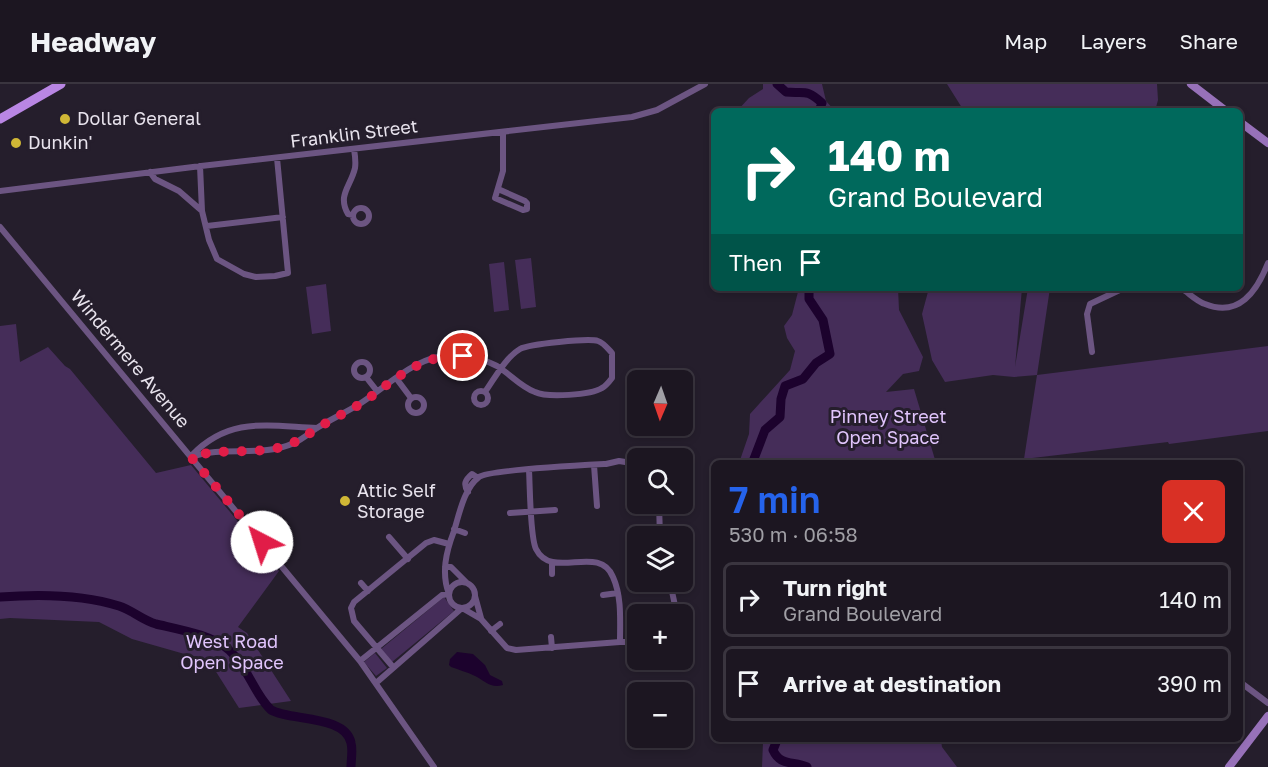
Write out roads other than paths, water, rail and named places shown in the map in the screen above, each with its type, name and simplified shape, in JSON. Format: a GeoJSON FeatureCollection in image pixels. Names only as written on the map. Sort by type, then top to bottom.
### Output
{"type":"FeatureCollection","features":[{"type":"Feature","properties":{"kind":"main road"},"geometry":{"type":"LineString","coordinates":[[0,119],[61,84]]}},
{"type":"Feature","properties":{"kind":"main road"},"geometry":{"type":"LineString","coordinates":[[1191,84],[1220,108]]}},
{"type":"Feature","properties":{"kind":"main road"},"geometry":{"type":"LineString","coordinates":[[1243,124],[1268,143]]}},
{"type":"Feature","properties":{"kind":"main road"},"geometry":{"type":"LineString","coordinates":[[1229,767],[1268,716]]}},
{"type":"Feature","properties":{"kind":"street","name":"Franklin Street"},"geometry":{"type":"LineString","coordinates":[[0,191],[632,117],[657,110],[705,84]]}},
{"type":"Feature","properties":{"kind":"street"},"geometry":{"type":"LineString","coordinates":[[498,189],[525,201],[527,209],[523,210],[498,200],[495,195],[504,171],[503,132]]}},
{"type":"Feature","properties":{"kind":"street"},"geometry":{"type":"LineString","coordinates":[[353,215],[348,214],[343,202],[343,193],[355,168],[354,148]]}},
{"type":"Feature","properties":{"kind":"street"},"geometry":{"type":"LineString","coordinates":[[200,166],[202,211],[209,240],[217,259],[256,276],[274,276],[288,273],[277,158]]}},
{"type":"Feature","properties":{"kind":"street"},"geometry":{"type":"LineString","coordinates":[[150,172],[155,179],[179,191],[202,211]]}},
{"type":"Feature","properties":{"kind":"street"},"geometry":{"type":"LineString","coordinates":[[207,226],[283,218]]}},
{"type":"Feature","properties":{"kind":"street","name":"Windermere Avenue"},"geometry":{"type":"LineString","coordinates":[[0,227],[360,661],[434,767]]}},
{"type":"Feature","properties":{"kind":"street"},"geometry":{"type":"LineString","coordinates":[[1185,291],[1203,303],[1217,308],[1235,305],[1251,296],[1267,266]]}},
{"type":"Feature","properties":{"kind":"street"},"geometry":{"type":"LineString","coordinates":[[1092,352],[1087,314],[1090,304],[1118,291]]}},
{"type":"Feature","properties":{"kind":"street"},"geometry":{"type":"LineString","coordinates":[[191,457],[207,451],[259,452],[277,449],[304,438],[422,362],[451,355],[482,360],[501,369],[529,390],[550,395],[584,393],[602,388],[612,378],[612,353],[599,341],[587,340],[525,347],[509,359],[501,369],[484,392]]}},
{"type":"Feature","properties":{"kind":"street"},"geometry":{"type":"LineString","coordinates":[[366,377],[377,392]]}},
{"type":"Feature","properties":{"kind":"street"},"geometry":{"type":"LineString","coordinates":[[396,378],[411,398]]}},
{"type":"Feature","properties":{"kind":"street"},"geometry":{"type":"LineString","coordinates":[[191,457],[200,447],[217,436],[240,427],[270,424],[318,428]]}},
{"type":"Feature","properties":{"kind":"street"},"geometry":{"type":"LineString","coordinates":[[481,618],[451,602],[445,584],[449,544],[468,492],[478,478],[500,472],[619,461],[627,462]]}},
{"type":"Feature","properties":{"kind":"street"},"geometry":{"type":"LineString","coordinates":[[594,465],[597,506]]}},
{"type":"Feature","properties":{"kind":"street"},"geometry":{"type":"LineString","coordinates":[[529,470],[537,550],[541,556],[552,562],[592,561],[603,564],[613,577],[618,593],[620,642]]}},
{"type":"Feature","properties":{"kind":"street"},"geometry":{"type":"LineString","coordinates":[[510,513],[555,510]]}},
{"type":"Feature","properties":{"kind":"street"},"geometry":{"type":"LineString","coordinates":[[454,529],[465,533]]}},
{"type":"Feature","properties":{"kind":"street"},"geometry":{"type":"LineString","coordinates":[[389,537],[408,559]]}},
{"type":"Feature","properties":{"kind":"street"},"geometry":{"type":"LineString","coordinates":[[393,667],[354,621],[351,608],[354,602],[426,543],[434,540],[449,544]]}},
{"type":"Feature","properties":{"kind":"street"},"geometry":{"type":"LineString","coordinates":[[552,562],[552,574]]}},
{"type":"Feature","properties":{"kind":"street"},"geometry":{"type":"LineString","coordinates":[[445,567],[451,567],[473,588],[481,618],[507,648],[516,650],[627,642]]}},
{"type":"Feature","properties":{"kind":"street"},"geometry":{"type":"LineString","coordinates":[[361,583],[368,591]]}},
{"type":"Feature","properties":{"kind":"street"},"geometry":{"type":"LineString","coordinates":[[449,594],[455,584],[467,583]]}},
{"type":"Feature","properties":{"kind":"street"},"geometry":{"type":"LineString","coordinates":[[603,595],[618,593]]}},
{"type":"Feature","properties":{"kind":"street"},"geometry":{"type":"LineString","coordinates":[[360,661],[442,595],[449,594]]}},
{"type":"Feature","properties":{"kind":"street"},"geometry":{"type":"LineString","coordinates":[[376,683],[462,608],[472,603],[475,596]]}},
{"type":"Feature","properties":{"kind":"street"},"geometry":{"type":"LineString","coordinates":[[491,631],[500,624]]}},
{"type":"Feature","properties":{"kind":"street"},"geometry":{"type":"LineString","coordinates":[[551,637],[552,648]]}},
{"type":"Feature","properties":{"kind":"street"},"geometry":{"type":"LineString","coordinates":[[1243,684],[1268,703]]}},
{"type":"Feature","properties":{"kind":"waterway"},"geometry":{"type":"LineString","coordinates":[[777,84],[786,92],[812,95],[822,103],[820,108]]}},
{"type":"Feature","properties":{"kind":"waterway"},"geometry":{"type":"LineString","coordinates":[[754,460],[765,430],[780,417],[781,399],[785,386],[803,379],[816,363],[830,354],[823,320],[809,299],[809,291]]}},
{"type":"Feature","properties":{"kind":"waterway"},"geometry":{"type":"LineString","coordinates":[[0,597],[60,596],[105,602],[124,608],[156,624],[214,640],[236,657],[271,710],[328,723],[347,734],[352,746],[351,767]]}},
{"type":"Feature","properties":{"kind":"waterway"},"geometry":{"type":"LineString","coordinates":[[776,742],[773,750],[779,759],[807,767]]}},
{"type":"Feature","properties":{"kind":"place","name":"Dollar General"},"geometry":{"type":"Point","coordinates":[65,119]}},
{"type":"Feature","properties":{"kind":"place","name":"Dunkin'"},"geometry":{"type":"Point","coordinates":[16,143]}},
{"type":"Feature","properties":{"kind":"place","name":"Attic Self Storage"},"geometry":{"type":"Point","coordinates":[345,501]}},
{"type":"Feature","properties":{"kind":"park label","name":"Pinney Street Open Space"},"geometry":{"type":"Point","coordinates":[888,427]}},
{"type":"Feature","properties":{"kind":"park label","name":"West Road Open Space"},"geometry":{"type":"Point","coordinates":[232,652]}}]}
